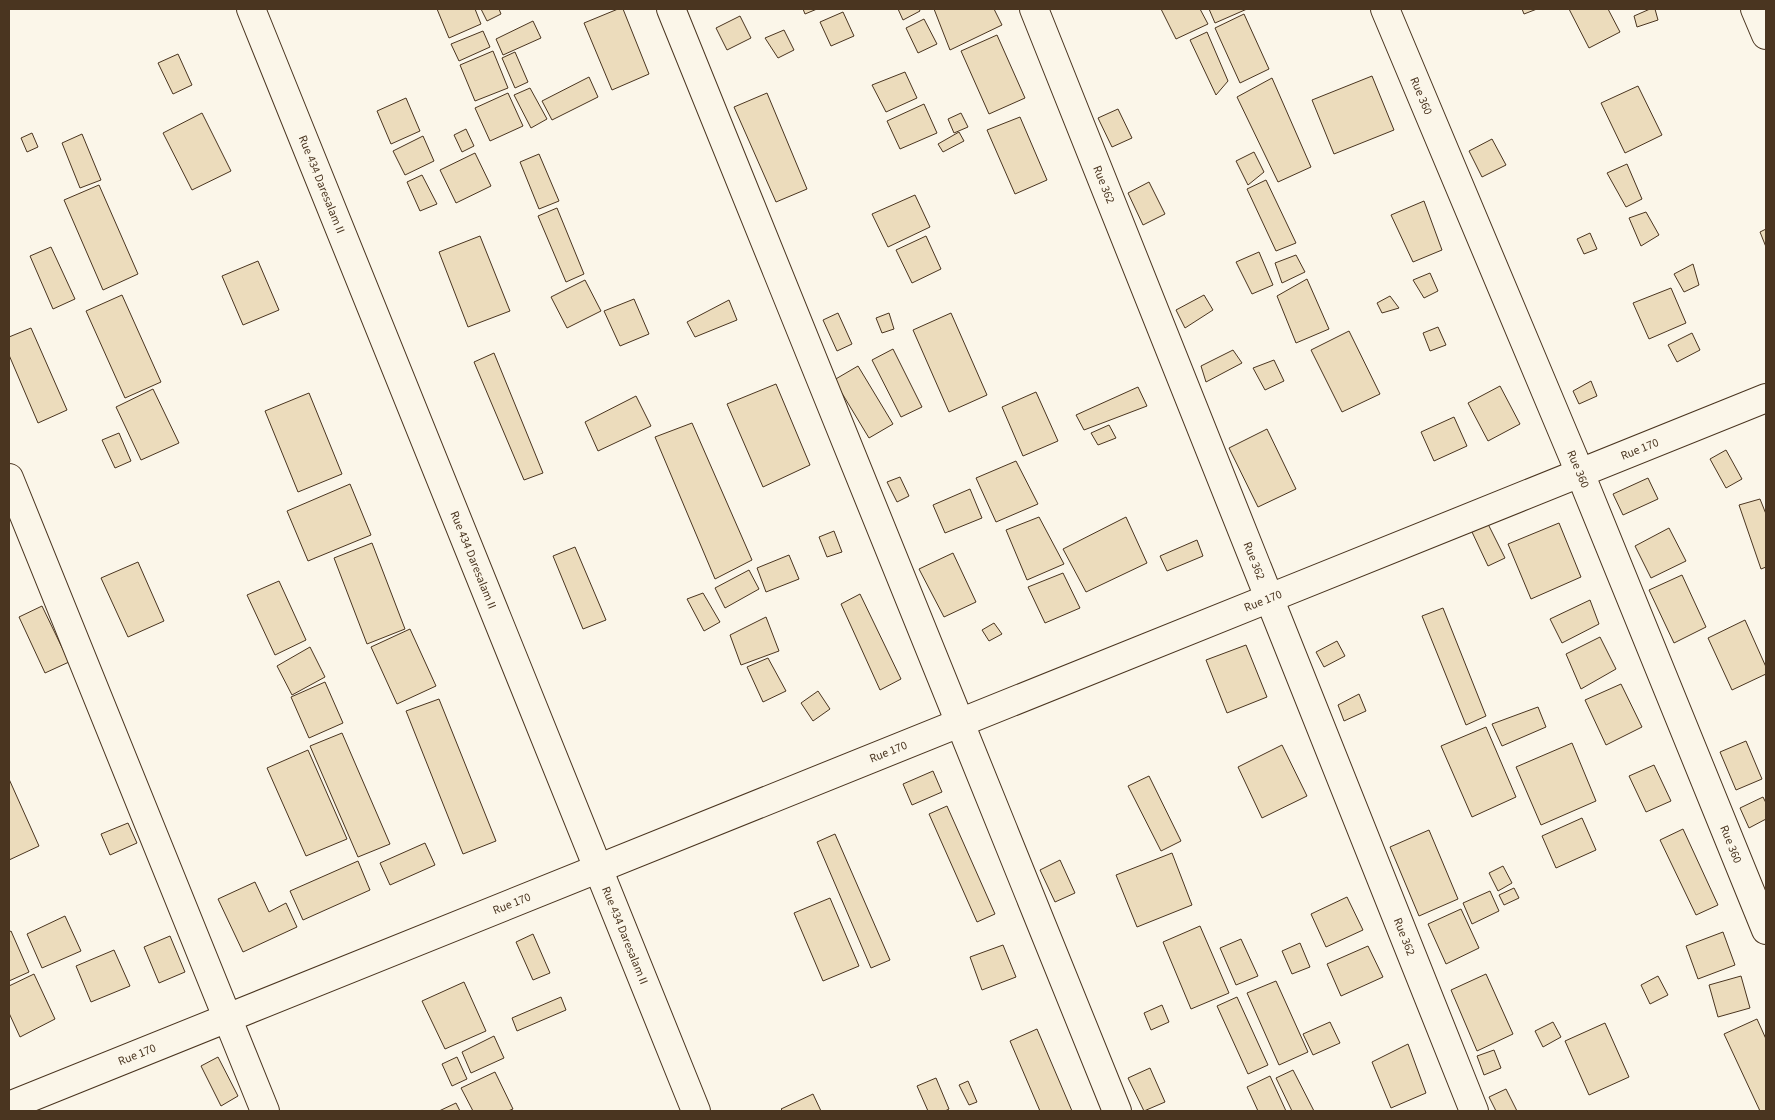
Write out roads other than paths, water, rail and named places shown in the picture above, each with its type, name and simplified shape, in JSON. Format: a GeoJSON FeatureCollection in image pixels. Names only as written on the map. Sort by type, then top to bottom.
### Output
{"type":"FeatureCollection","features":[{"type":"Feature","properties":{"kind":"street","name":"Rue 434 Daresalam II"},"geometry":{"type":"LineString","coordinates":[[251,9],[696,1111]]}},
{"type":"Feature","properties":{"kind":"street"},"geometry":{"type":"LineString","coordinates":[[671,9],[1117,1111]]}},
{"type":"Feature","properties":{"kind":"street","name":"Rue 362"},"geometry":{"type":"LineString","coordinates":[[1034,9],[1474,1111]]}},
{"type":"Feature","properties":{"kind":"street","name":"Rue 360"},"geometry":{"type":"LineString","coordinates":[[1385,9],[1580,473],[1766,930]]}},
{"type":"Feature","properties":{"kind":"street"},"geometry":{"type":"LineString","coordinates":[[1755,9],[1766,35]]}},
{"type":"Feature","properties":{"kind":"street","name":"Rue 170"},"geometry":{"type":"LineString","coordinates":[[9,1106],[1766,398]]}},
{"type":"Feature","properties":{"kind":"street"},"geometry":{"type":"LineString","coordinates":[[9,478],[265,1111]]}}]}
